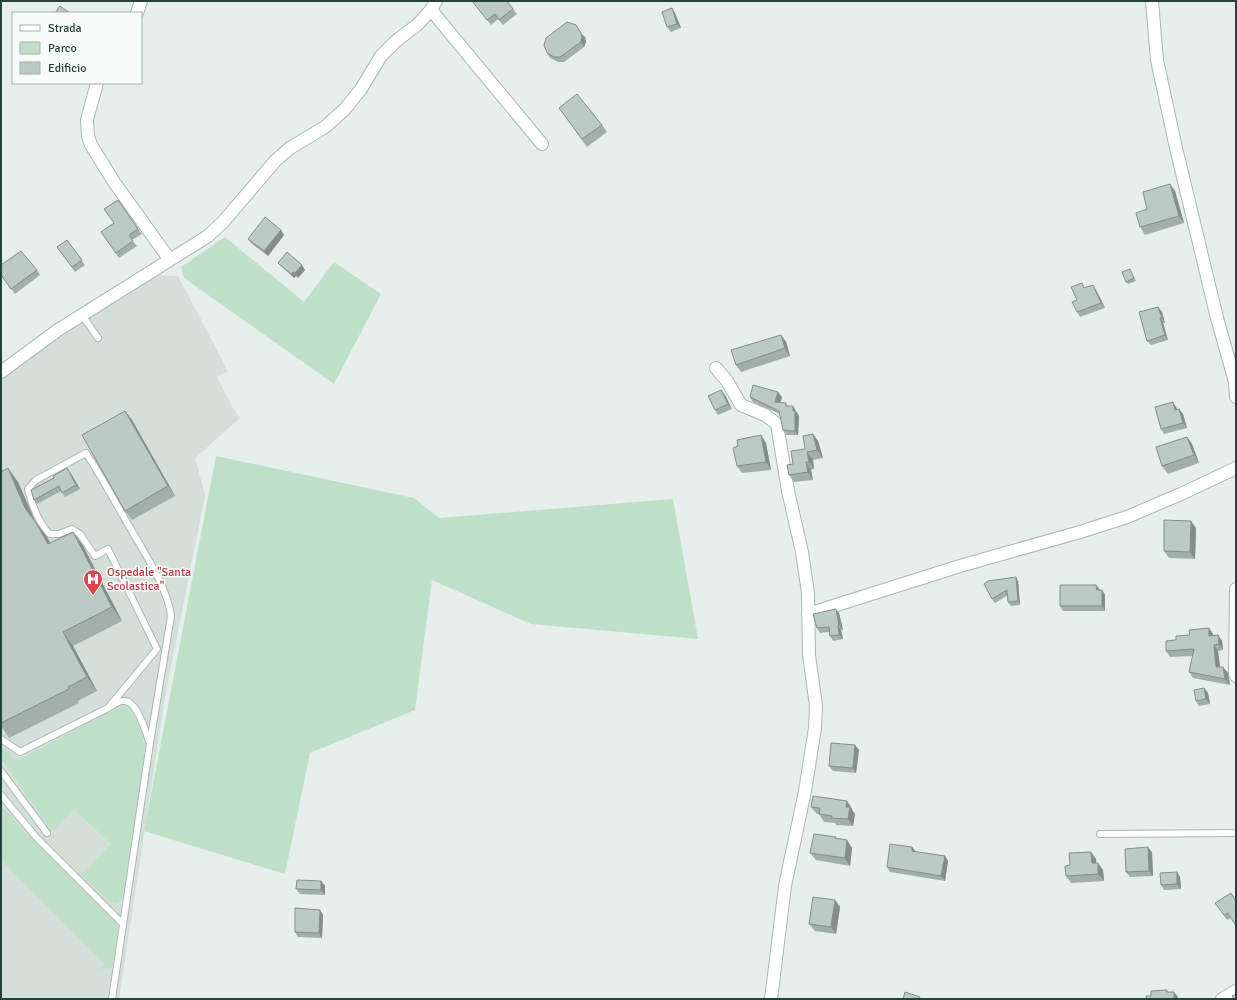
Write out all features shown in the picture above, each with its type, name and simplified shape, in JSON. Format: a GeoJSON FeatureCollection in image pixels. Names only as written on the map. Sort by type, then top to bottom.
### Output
{"type":"FeatureCollection","features":[{"type":"Feature","properties":{"kind":"street"},"geometry":{"type":"LineString","coordinates":[[137,12],[141,1]]}},
{"type":"Feature","properties":{"kind":"street"},"geometry":{"type":"LineString","coordinates":[[1152,1],[1158,60],[1176,148],[1217,318],[1235,382],[1236,397]]}},
{"type":"Feature","properties":{"kind":"street"},"geometry":{"type":"LineString","coordinates":[[1,372],[58,330],[208,236],[223,222],[276,160],[290,148],[325,127],[345,109],[361,90],[381,56],[396,41],[417,25],[434,6],[542,144]]}},
{"type":"Feature","properties":{"kind":"street"},"geometry":{"type":"LineString","coordinates":[[97,84],[87,120],[88,136],[91,145],[114,182],[170,260]]}},
{"type":"Feature","properties":{"kind":"street"},"geometry":{"type":"LineString","coordinates":[[716,368],[727,381],[740,405],[765,415],[777,424],[788,490],[802,552],[808,593],[810,655],[816,706],[815,728],[805,791],[785,886],[772,999]]}},
{"type":"Feature","properties":{"kind":"street"},"geometry":{"type":"LineString","coordinates":[[808,614],[960,566],[1127,517],[1236,468]]}},
{"type":"Feature","properties":{"kind":"street"},"geometry":{"type":"LineString","coordinates":[[1236,589],[1236,676]]}},
{"type":"Feature","properties":{"kind":"street"},"geometry":{"type":"LineString","coordinates":[[1222,999],[1236,991]]}},
{"type":"Feature","properties":{"kind":"lane"},"geometry":{"type":"LineString","coordinates":[[82,315],[98,338]]}},
{"type":"Feature","properties":{"kind":"lane"},"geometry":{"type":"LineString","coordinates":[[108,708],[157,649],[108,549],[95,556],[80,534],[72,529],[59,534],[50,534],[45,530],[30,497],[28,489],[36,480],[86,453],[147,558],[166,595],[171,616],[168,642],[150,743],[112,999]]}},
{"type":"Feature","properties":{"kind":"lane"},"geometry":{"type":"LineString","coordinates":[[1,739],[20,752],[120,702],[125,701],[130,702],[134,706],[144,726],[150,743]]}},
{"type":"Feature","properties":{"kind":"lane"},"geometry":{"type":"LineString","coordinates":[[1,771],[47,833]]}},
{"type":"Feature","properties":{"kind":"lane"},"geometry":{"type":"LineString","coordinates":[[1,795],[36,838],[123,924]]}},
{"type":"Feature","properties":{"kind":"lane"},"geometry":{"type":"LineString","coordinates":[[1100,834],[1236,832]]}},
{"type":"Feature","properties":{"kind":"shaded area","name":"Ospedale \"Santa Scolastica\""},"geometry":{"type":"Polygon","coordinates":[[[157,275],[178,276],[228,371],[217,377],[233,408],[240,418],[195,458],[205,495],[165,697],[119,999],[1,999],[1,378],[96,312],[157,275]]]}},
{"type":"Feature","properties":{"kind":"green space"},"geometry":{"type":"Polygon","coordinates":[[[225,237],[304,302],[334,262],[381,294],[334,384],[184,278],[181,267],[225,237]]]}},
{"type":"Feature","properties":{"kind":"green space"},"geometry":{"type":"Polygon","coordinates":[[[216,456],[414,498],[439,518],[673,499],[698,639],[531,624],[432,580],[415,710],[310,753],[285,874],[144,831],[216,456]]]}},
{"type":"Feature","properties":{"kind":"green space"},"geometry":{"type":"Polygon","coordinates":[[[121,705],[126,705],[133,711],[142,733],[145,749],[123,898],[117,903],[111,902],[81,875],[111,844],[74,809],[52,832],[1,759],[1,745],[16,761],[121,705]]]}},
{"type":"Feature","properties":{"kind":"green space"},"geometry":{"type":"Polygon","coordinates":[[[1,804],[42,849],[115,918],[118,931],[112,968],[100,969],[104,963],[1,860],[1,804]]]}},
{"type":"Feature","properties":{"kind":"building"},"geometry":{"type":"Polygon","coordinates":[[[472,1],[507,1],[513,9],[499,20],[495,14],[487,20],[472,1]]]}},
{"type":"Feature","properties":{"kind":"building"},"geometry":{"type":"Polygon","coordinates":[[[60,6],[69,12],[56,12],[60,6]]]}},
{"type":"Feature","properties":{"kind":"building"},"geometry":{"type":"Polygon","coordinates":[[[672,8],[677,24],[667,27],[662,12],[672,8]]]}},
{"type":"Feature","properties":{"kind":"building"},"geometry":{"type":"Polygon","coordinates":[[[567,22],[576,25],[581,33],[581,42],[560,57],[554,57],[547,53],[544,45],[546,38],[567,22]]]}},
{"type":"Feature","properties":{"kind":"building"},"geometry":{"type":"Polygon","coordinates":[[[577,94],[602,125],[582,139],[559,108],[577,94]]]}},
{"type":"Feature","properties":{"kind":"building"},"geometry":{"type":"Polygon","coordinates":[[[1170,184],[1179,216],[1140,227],[1136,213],[1147,209],[1143,192],[1170,184]]]}},
{"type":"Feature","properties":{"kind":"building"},"geometry":{"type":"Polygon","coordinates":[[[118,200],[138,229],[129,235],[133,241],[116,253],[101,232],[114,223],[104,209],[118,200]]]}},
{"type":"Feature","properties":{"kind":"building"},"geometry":{"type":"Polygon","coordinates":[[[265,217],[281,230],[264,251],[248,239],[265,217]]]}},
{"type":"Feature","properties":{"kind":"building"},"geometry":{"type":"Polygon","coordinates":[[[67,240],[82,260],[72,267],[57,247],[67,240]]]}},
{"type":"Feature","properties":{"kind":"building"},"geometry":{"type":"Polygon","coordinates":[[[21,251],[37,270],[11,289],[1,275],[1,265],[21,251]]]}},
{"type":"Feature","properties":{"kind":"building"},"geometry":{"type":"Polygon","coordinates":[[[287,252],[302,265],[295,273],[293,272],[291,274],[278,263],[287,252]]]}},
{"type":"Feature","properties":{"kind":"building"},"geometry":{"type":"Polygon","coordinates":[[[1130,269],[1134,278],[1126,282],[1122,272],[1130,269]]]}},
{"type":"Feature","properties":{"kind":"building"},"geometry":{"type":"Polygon","coordinates":[[[1082,283],[1084,288],[1093,285],[1101,303],[1077,312],[1072,302],[1077,300],[1071,287],[1082,283]]]}},
{"type":"Feature","properties":{"kind":"building"},"geometry":{"type":"Polygon","coordinates":[[[1158,307],[1162,318],[1160,318],[1165,335],[1147,341],[1139,312],[1158,307]]]}},
{"type":"Feature","properties":{"kind":"building"},"geometry":{"type":"Polygon","coordinates":[[[781,335],[785,348],[736,365],[731,350],[781,335]]]}},
{"type":"Feature","properties":{"kind":"building"},"geometry":{"type":"Polygon","coordinates":[[[753,385],[778,392],[775,402],[786,403],[786,406],[793,406],[793,411],[795,411],[795,431],[783,430],[779,411],[750,397],[753,385]]]}},
{"type":"Feature","properties":{"kind":"building"},"geometry":{"type":"Polygon","coordinates":[[[721,390],[728,404],[715,410],[708,396],[721,390]]]}},
{"type":"Feature","properties":{"kind":"building"},"geometry":{"type":"Polygon","coordinates":[[[1173,402],[1175,410],[1179,409],[1183,423],[1161,429],[1155,407],[1173,402]]]}},
{"type":"Feature","properties":{"kind":"building"},"geometry":{"type":"Polygon","coordinates":[[[125,411],[168,486],[125,511],[82,435],[125,411]]]}},
{"type":"Feature","properties":{"kind":"building"},"geometry":{"type":"Polygon","coordinates":[[[813,434],[817,450],[807,452],[809,462],[806,462],[808,472],[789,475],[787,465],[793,464],[791,451],[805,449],[803,436],[813,434]]]}},
{"type":"Feature","properties":{"kind":"building"},"geometry":{"type":"Polygon","coordinates":[[[761,435],[766,462],[737,466],[733,448],[738,446],[737,440],[761,435]]]}},
{"type":"Feature","properties":{"kind":"building"},"geometry":{"type":"Polygon","coordinates":[[[1187,437],[1194,455],[1162,466],[1156,447],[1187,437]]]}},
{"type":"Feature","properties":{"kind":"building"},"geometry":{"type":"Polygon","coordinates":[[[8,468],[25,508],[48,544],[73,532],[112,607],[63,632],[87,677],[68,687],[69,689],[1,723],[1,472],[8,468]]]}},
{"type":"Feature","properties":{"kind":"building"},"geometry":{"type":"Polygon","coordinates":[[[67,468],[76,485],[62,493],[59,486],[34,500],[31,490],[54,478],[53,476],[67,468]]]}},
{"type":"Feature","properties":{"kind":"building"},"geometry":{"type":"Polygon","coordinates":[[[1164,520],[1191,521],[1190,552],[1164,551],[1164,520]]]}},
{"type":"Feature","properties":{"kind":"building"},"geometry":{"type":"Polygon","coordinates":[[[1016,577],[1018,601],[1008,602],[1007,590],[992,599],[984,584],[988,581],[1016,577]]]}},
{"type":"Feature","properties":{"kind":"building"},"geometry":{"type":"Polygon","coordinates":[[[1060,585],[1096,585],[1097,590],[1102,590],[1102,606],[1060,606],[1060,585]]]}},
{"type":"Feature","properties":{"kind":"building"},"geometry":{"type":"Polygon","coordinates":[[[836,609],[839,635],[830,636],[829,627],[817,628],[813,614],[836,609]]]}},
{"type":"Feature","properties":{"kind":"building"},"geometry":{"type":"Polygon","coordinates":[[[1209,628],[1209,636],[1218,635],[1219,644],[1214,645],[1216,667],[1223,667],[1225,679],[1189,672],[1194,649],[1166,651],[1166,641],[1176,640],[1176,636],[1190,635],[1189,630],[1209,628]]]}},
{"type":"Feature","properties":{"kind":"building"},"geometry":{"type":"Polygon","coordinates":[[[1204,688],[1206,699],[1196,701],[1194,690],[1204,688]]]}},
{"type":"Feature","properties":{"kind":"building"},"geometry":{"type":"Polygon","coordinates":[[[831,743],[855,745],[853,768],[829,766],[831,743]]]}},
{"type":"Feature","properties":{"kind":"building"},"geometry":{"type":"Polygon","coordinates":[[[813,796],[847,801],[846,807],[850,807],[848,819],[831,818],[832,816],[819,814],[820,808],[811,807],[813,796]]]}},
{"type":"Feature","properties":{"kind":"building"},"geometry":{"type":"Polygon","coordinates":[[[814,834],[847,840],[845,858],[810,853],[814,834]]]}},
{"type":"Feature","properties":{"kind":"building"},"geometry":{"type":"Polygon","coordinates":[[[890,844],[912,847],[912,851],[945,856],[941,876],[887,867],[890,844]]]}},
{"type":"Feature","properties":{"kind":"building"},"geometry":{"type":"Polygon","coordinates":[[[1148,847],[1149,871],[1126,872],[1125,849],[1148,847]]]}},
{"type":"Feature","properties":{"kind":"building"},"geometry":{"type":"Polygon","coordinates":[[[1091,852],[1092,863],[1098,863],[1098,874],[1066,876],[1065,866],[1070,865],[1069,853],[1091,852]]]}},
{"type":"Feature","properties":{"kind":"building"},"geometry":{"type":"Polygon","coordinates":[[[1177,872],[1177,884],[1161,885],[1160,873],[1177,872]]]}},
{"type":"Feature","properties":{"kind":"building"},"geometry":{"type":"Polygon","coordinates":[[[297,880],[321,881],[321,890],[296,889],[297,880]]]}},
{"type":"Feature","properties":{"kind":"building"},"geometry":{"type":"Polygon","coordinates":[[[1231,893],[1236,902],[1236,926],[1228,913],[1224,915],[1215,903],[1231,893]]]}},
{"type":"Feature","properties":{"kind":"building"},"geometry":{"type":"Polygon","coordinates":[[[813,897],[835,900],[831,927],[809,924],[813,897]]]}},
{"type":"Feature","properties":{"kind":"building"},"geometry":{"type":"Polygon","coordinates":[[[295,908],[320,910],[319,933],[295,932],[295,908]]]}},
{"type":"Feature","properties":{"kind":"building"},"geometry":{"type":"Polygon","coordinates":[[[1167,990],[1167,992],[1174,992],[1174,999],[1147,999],[1146,996],[1151,996],[1151,991],[1167,990]]]}},
{"type":"Feature","properties":{"kind":"building"},"geometry":{"type":"Polygon","coordinates":[[[905,992],[920,997],[919,999],[903,999],[905,992]]]}},
{"type":"Feature","properties":{"kind":"building"},"geometry":{"type":"Polygon","coordinates":[[[1236,994],[1236,999],[1232,996],[1236,994]]]}},
{"type":"Feature","properties":{"kind":"place","name":"Ospedale \"Santa Scolastica\""},"geometry":{"type":"Point","coordinates":[93,596]}}]}
